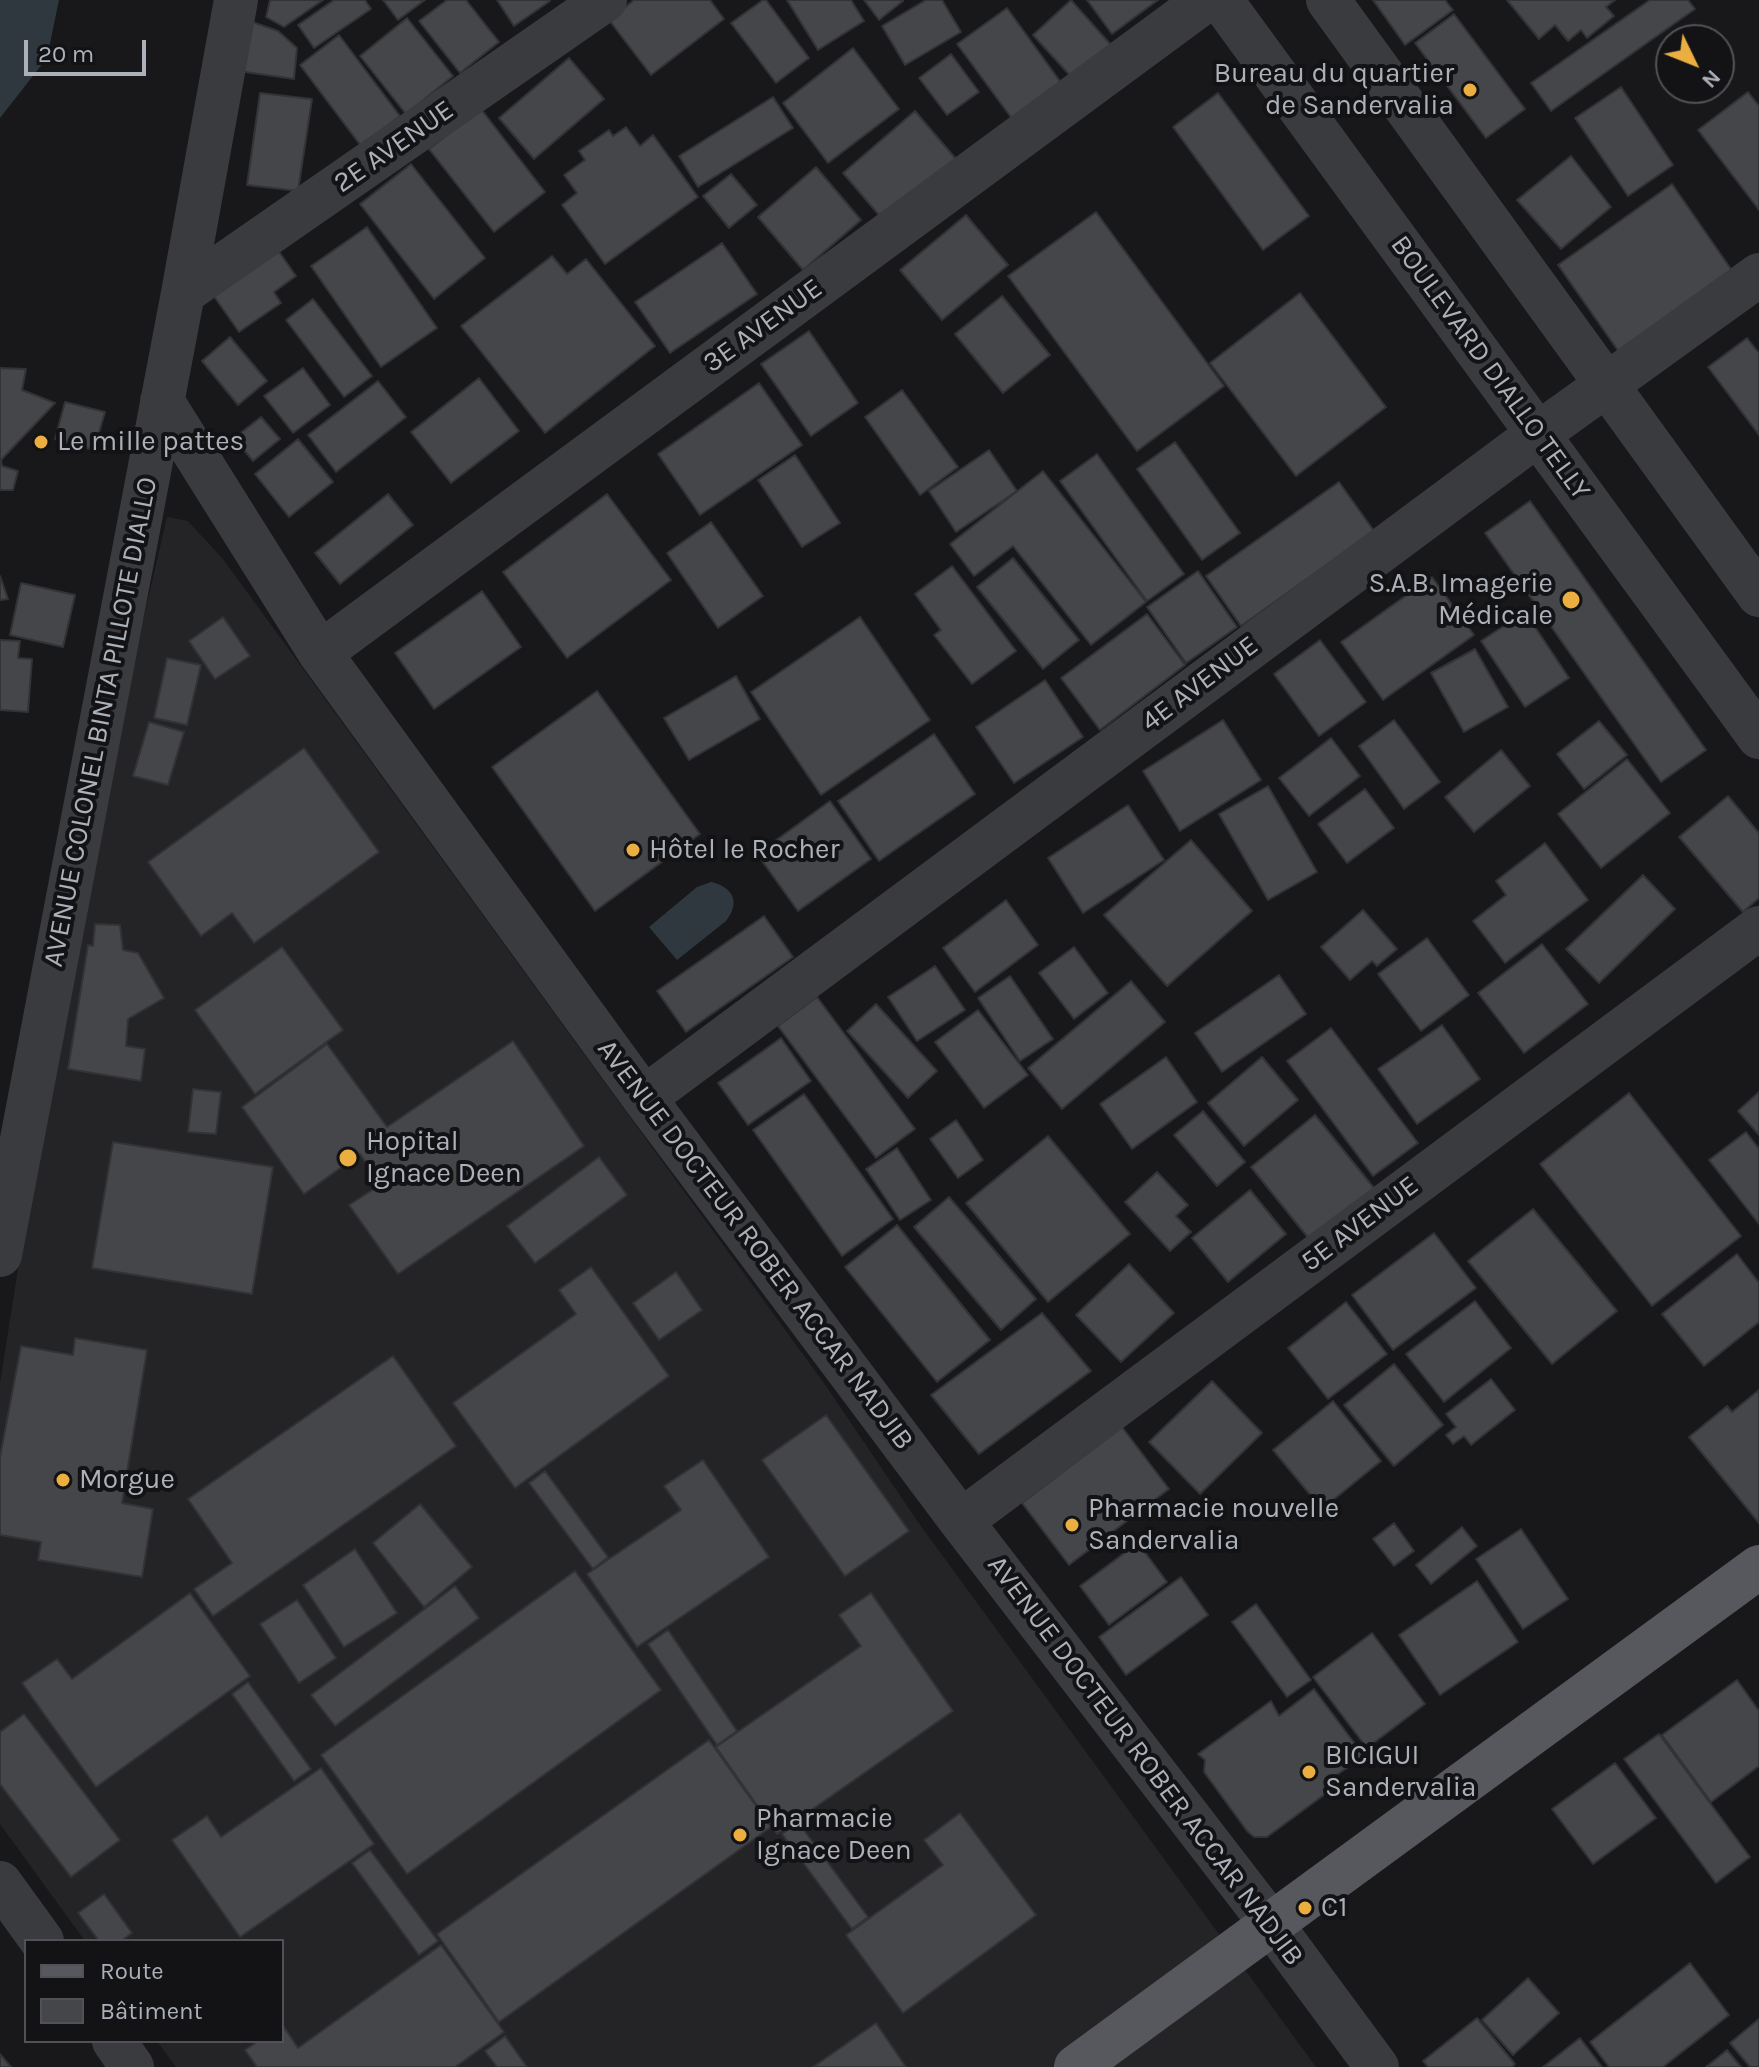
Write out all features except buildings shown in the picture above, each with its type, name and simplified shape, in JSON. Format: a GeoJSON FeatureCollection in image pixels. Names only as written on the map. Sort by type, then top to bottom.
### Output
{"type":"FeatureCollection","features":[{"type":"Feature","properties":{"kind":"main road"},"geometry":{"type":"LineString","coordinates":[[1076,2067],[1759,1567]]}},
{"type":"Feature","properties":{"kind":"street","name":"AVENUE COLONEL BINTA PILLOTE DIALLO"},"geometry":{"type":"LineString","coordinates":[[0,1255],[236,0]]}},
{"type":"Feature","properties":{"kind":"street","name":"2E AVENUE"},"geometry":{"type":"LineString","coordinates":[[183,293],[605,0]]}},
{"type":"Feature","properties":{"kind":"street","name":"3E AVENUE"},"geometry":{"type":"LineString","coordinates":[[320,653],[1206,0]]}},
{"type":"Feature","properties":{"kind":"street","name":"BOULEVARD DIALLO TELLY"},"geometry":{"type":"LineString","coordinates":[[1221,0],[1759,737]]}},
{"type":"Feature","properties":{"kind":"street"},"geometry":{"type":"LineString","coordinates":[[1328,0],[1759,595]]}},
{"type":"Feature","properties":{"kind":"street","name":"4E AVENUE"},"geometry":{"type":"LineString","coordinates":[[644,1098],[1606,383],[1759,275]]}},
{"type":"Feature","properties":{"kind":"street","name":"AVENUE DOCTEUR ROBER ACCAR NADJIB"},"geometry":{"type":"LineString","coordinates":[[162,401],[320,653],[644,1098],[1377,2067]]}},
{"type":"Feature","properties":{"kind":"street","name":"5E AVENUE"},"geometry":{"type":"LineString","coordinates":[[961,1521],[1759,928]]}},
{"type":"Feature","properties":{"kind":"street"},"geometry":{"type":"LineString","coordinates":[[0,1883],[41,1939]]}},
{"type":"Feature","properties":{"kind":"street"},"geometry":{"type":"LineString","coordinates":[[115,2043],[132,2067]]}},
{"type":"Feature","properties":{"kind":"shaded area"},"geometry":{"type":"Polygon","coordinates":[[[0,0],[59,0],[47,58],[0,118],[0,0]]]}},
{"type":"Feature","properties":{"kind":"shaded area","name":"Hopital Ignace Deen"},"geometry":{"type":"Polygon","coordinates":[[[167,517],[188,521],[223,559],[826,1386],[918,1522],[1316,2067],[176,2067],[158,2043],[284,2043],[284,1939],[84,1939],[0,1824],[0,1383],[71,933],[167,517]]]}},
{"type":"Feature","properties":{"kind":"shaded area"},"geometry":{"type":"Polygon","coordinates":[[[711,882],[725,888],[732,896],[731,914],[677,960],[649,927],[697,887],[711,882]]]}},
{"type":"Feature","properties":{"kind":"place","name":"Bureau du quartier de Sandervalia"},"geometry":{"type":"Point","coordinates":[1470,90]}},
{"type":"Feature","properties":{"kind":"place","name":"Le mille pattes"},"geometry":{"type":"Point","coordinates":[41,442]}},
{"type":"Feature","properties":{"kind":"place","name":"S.A.B. Imagerie Médicale"},"geometry":{"type":"Point","coordinates":[1571,600]}},
{"type":"Feature","properties":{"kind":"place","name":"Hôtel le Rocher"},"geometry":{"type":"Point","coordinates":[633,850]}},
{"type":"Feature","properties":{"kind":"place","name":"Hopital Ignace Deen"},"geometry":{"type":"Point","coordinates":[348,1158]}},
{"type":"Feature","properties":{"kind":"place","name":"Morgue"},"geometry":{"type":"Point","coordinates":[63,1480]}},
{"type":"Feature","properties":{"kind":"place","name":"Pharmacie nouvelle Sandervalia"},"geometry":{"type":"Point","coordinates":[1072,1525]}},
{"type":"Feature","properties":{"kind":"place","name":"BICIGUI Sandervalia"},"geometry":{"type":"Point","coordinates":[1309,1772]}},
{"type":"Feature","properties":{"kind":"place","name":"Pharmacie Ignace Deen"},"geometry":{"type":"Point","coordinates":[740,1835]}},
{"type":"Feature","properties":{"kind":"place","name":"C1"},"geometry":{"type":"Point","coordinates":[1305,1908]}}]}
